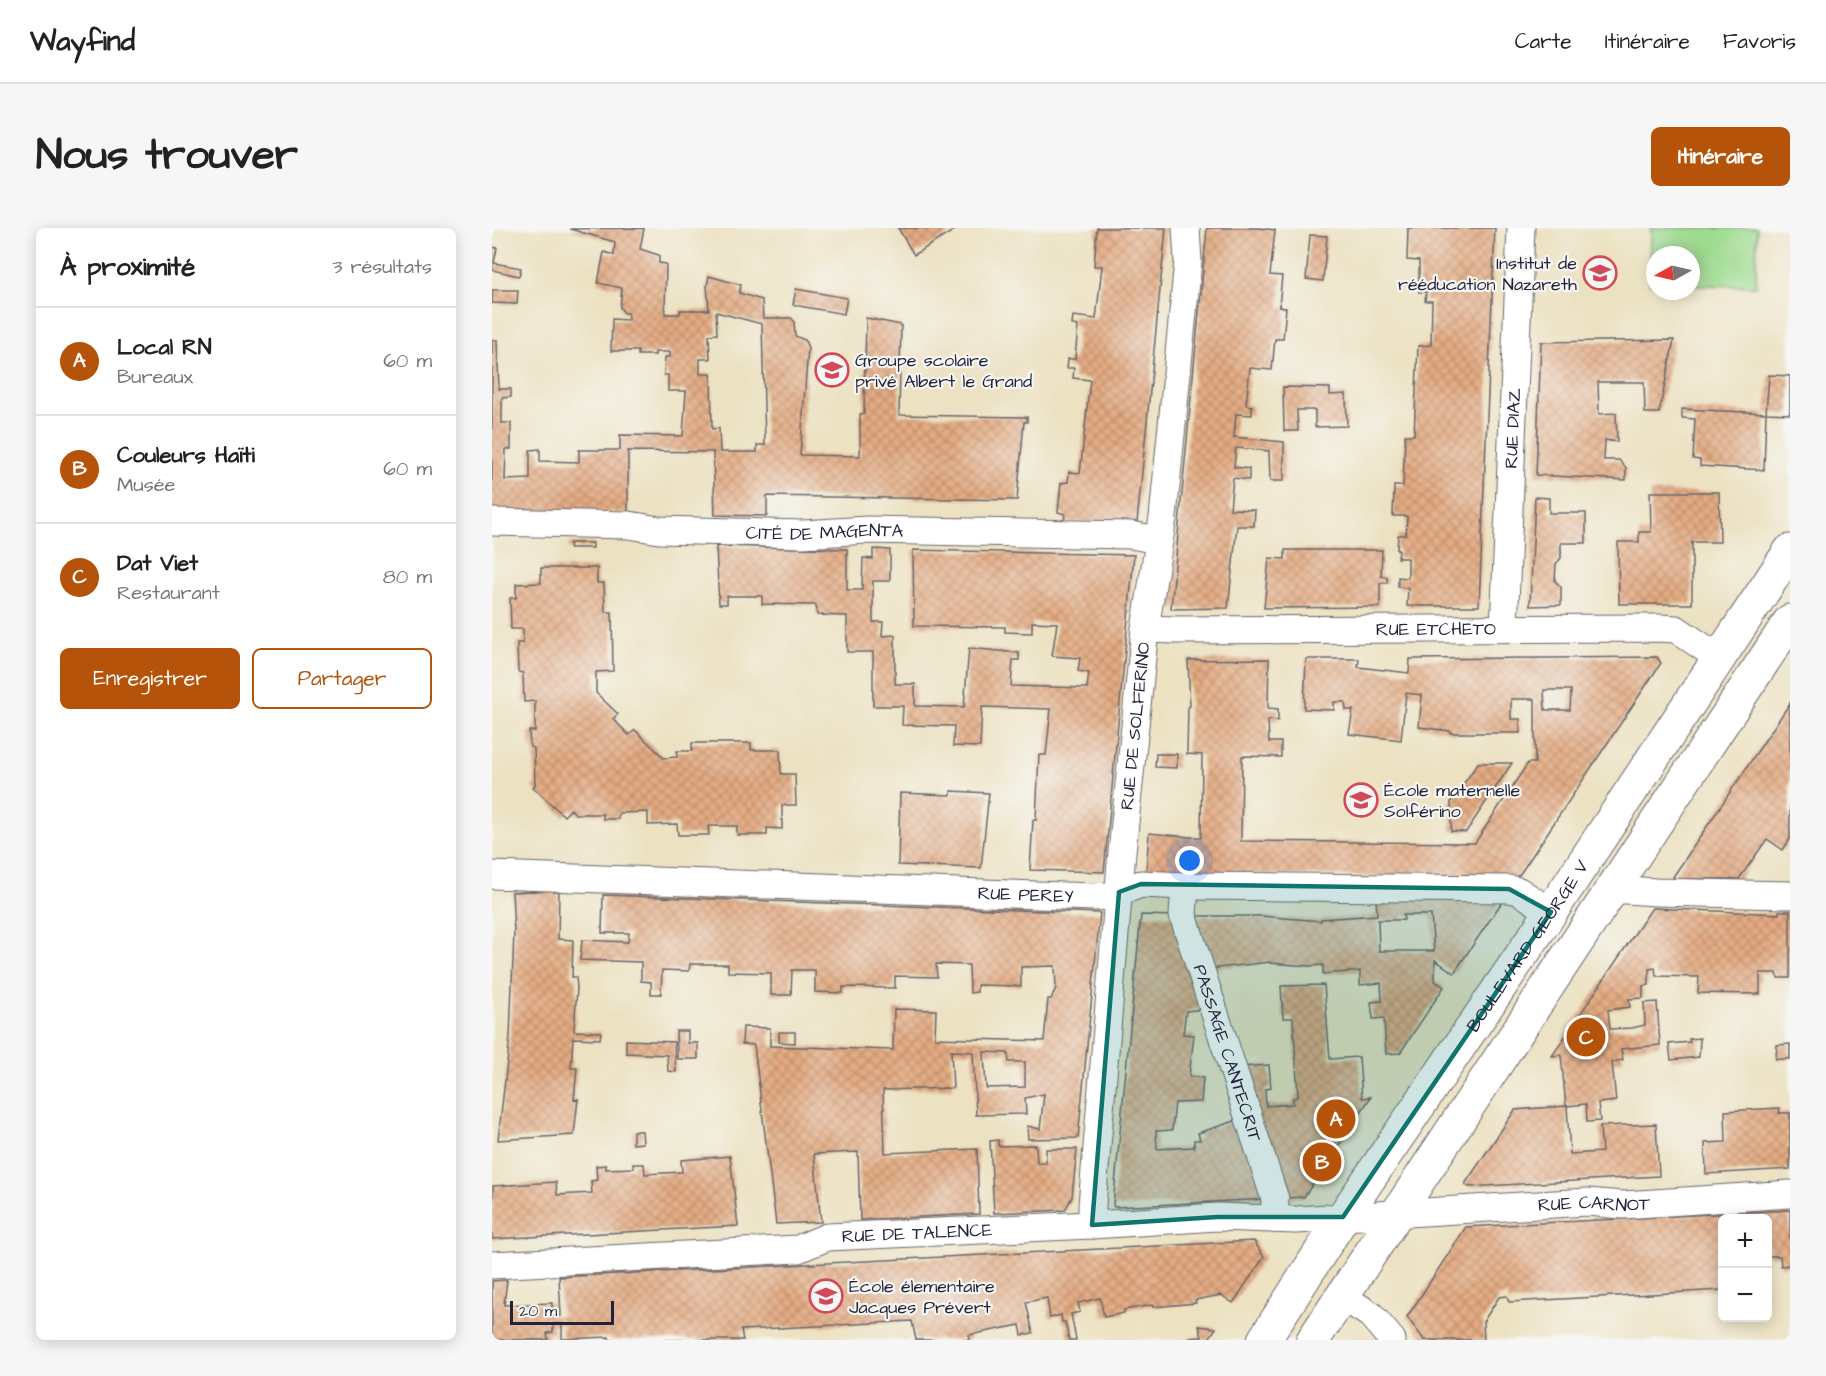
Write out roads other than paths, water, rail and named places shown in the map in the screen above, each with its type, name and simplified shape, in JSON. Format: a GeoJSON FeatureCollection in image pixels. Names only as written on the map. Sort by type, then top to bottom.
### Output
{"type":"FeatureCollection","features":[{"type":"Feature","properties":{"kind":"main road","name":"BOULEVARD GEORGE V"},"geometry":{"type":"LineString","coordinates":[[1264,1340],[1343,1217],[1551,912],[1790,551]]}},
{"type":"Feature","properties":{"kind":"main road","name":"BOULEVARD GEORGE V"},"geometry":{"type":"LineString","coordinates":[[1313,1340],[1611,889],[1786,633]]}},
{"type":"Feature","properties":{"kind":"street","name":"RUE DE SOLFERINO"},"geometry":{"type":"LineString","coordinates":[[1092,1225],[1119,892],[1144,629],[1162,517],[1188,261],[1186,228]]}},
{"type":"Feature","properties":{"kind":"street","name":"RUE DIAZ"},"geometry":{"type":"LineString","coordinates":[[1504,628],[1521,228]]}},
{"type":"Feature","properties":{"kind":"street","name":"CITÉ DE MAGENTA"},"geometry":{"type":"LineString","coordinates":[[492,522],[630,525],[659,530],[771,534],[834,534],[867,530],[1131,535],[1158,540]]}},
{"type":"Feature","properties":{"kind":"street","name":"RUE ETCHETO"},"geometry":{"type":"LineString","coordinates":[[1144,629],[1659,628],[1676,629],[1719,658]]}},
{"type":"Feature","properties":{"kind":"street","name":"RUE PEREY"},"geometry":{"type":"LineString","coordinates":[[492,875],[1094,897],[1142,884],[1509,889],[1519,891],[1551,912]]}},
{"type":"Feature","properties":{"kind":"street","name":"PASSAGE CANTECRIT"},"geometry":{"type":"LineString","coordinates":[[1185,886],[1183,915],[1275,1199],[1274,1219]]}},
{"type":"Feature","properties":{"kind":"street"},"geometry":{"type":"LineString","coordinates":[[1611,889],[1790,895]]}},
{"type":"Feature","properties":{"kind":"street","name":"RUE CARNOT"},"geometry":{"type":"LineString","coordinates":[[1343,1217],[1587,1202],[1623,1205],[1790,1194]]}},
{"type":"Feature","properties":{"kind":"street","name":"RUE DE TALENCE"},"geometry":{"type":"LineString","coordinates":[[492,1265],[798,1249],[827,1237],[1217,1217],[1296,1220],[1343,1217]]}},
{"type":"Feature","properties":{"kind":"street"},"geometry":{"type":"LineString","coordinates":[[1343,1297],[1371,1315],[1392,1340]]}},
{"type":"Feature","properties":{"kind":"place","name":"Institut de rééducation Nazareth"},"geometry":{"type":"Point","coordinates":[1600,273]}},
{"type":"Feature","properties":{"kind":"place","name":"Groupe scolaire privé Albert le Grand"},"geometry":{"type":"Point","coordinates":[832,370]}},
{"type":"Feature","properties":{"kind":"place","name":"École maternelle Solférino"},"geometry":{"type":"Point","coordinates":[1361,800]}},
{"type":"Feature","properties":{"kind":"place","name":"Dat Viet"},"geometry":{"type":"Point","coordinates":[1586,1037]}},
{"type":"Feature","properties":{"kind":"place","name":"Local RN"},"geometry":{"type":"Point","coordinates":[1336,1119]}},
{"type":"Feature","properties":{"kind":"place","name":"Couleurs Haïti"},"geometry":{"type":"Point","coordinates":[1322,1162]}},
{"type":"Feature","properties":{"kind":"place","name":"École élementaire Jacques Prévert"},"geometry":{"type":"Point","coordinates":[826,1296]}}]}
